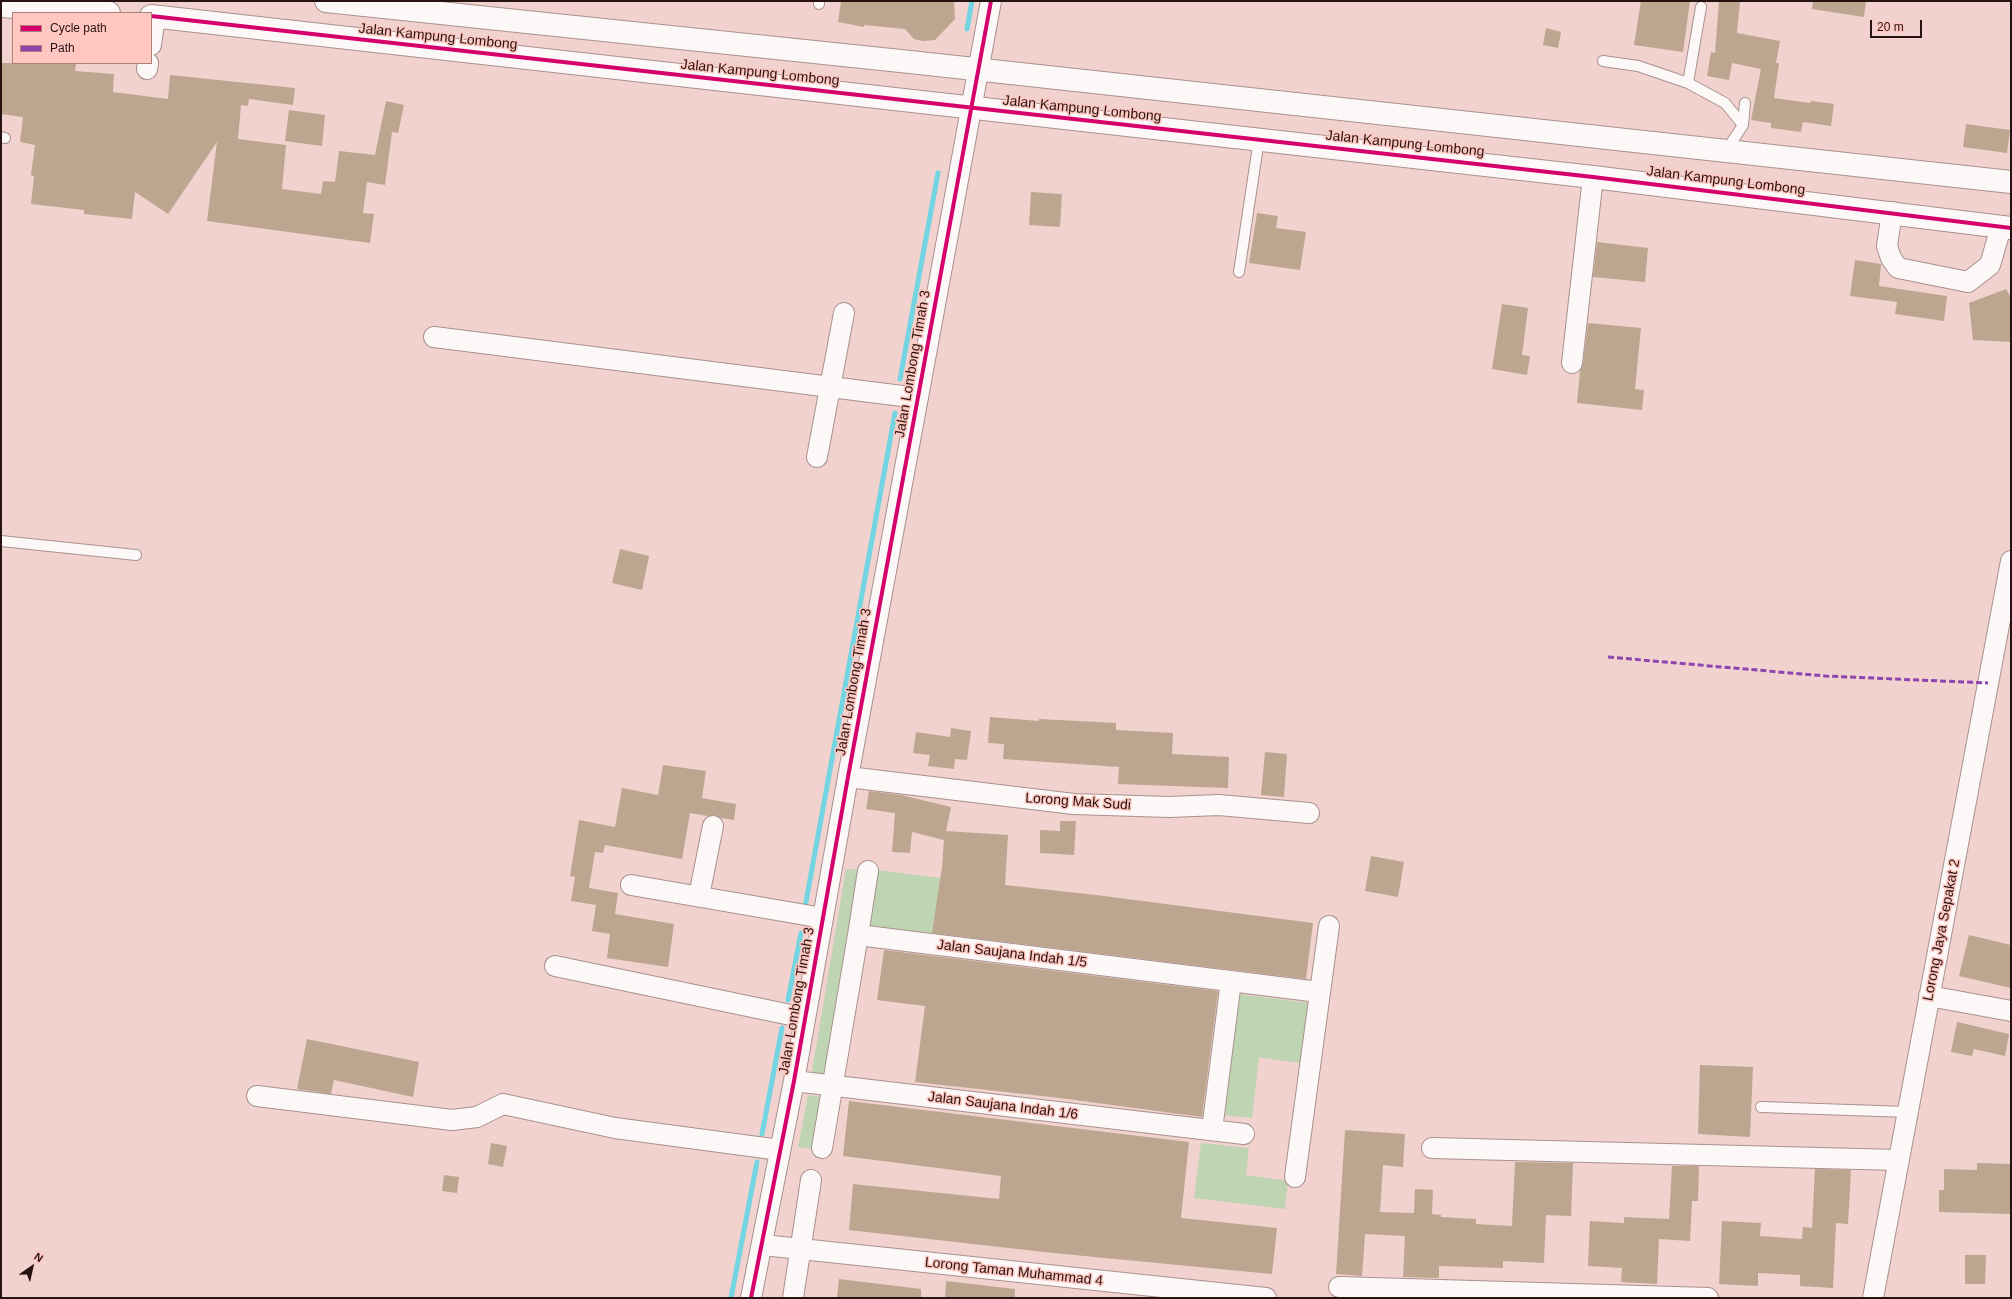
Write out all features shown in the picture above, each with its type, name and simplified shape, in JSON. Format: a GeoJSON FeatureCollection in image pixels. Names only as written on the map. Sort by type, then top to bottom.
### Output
{"type":"FeatureCollection","features":[{"type":"Feature","properties":{"kind":"street","name":"Jalan Kampung Lombong"},"geometry":{"type":"LineString","coordinates":[[326,1],[2011,182]]}},
{"type":"Feature","properties":{"kind":"street","name":"Jalan Lombong Timah 3"},"geometry":{"type":"LineString","coordinates":[[751,1298],[763,1245],[794,1081],[848,777],[991,1]]}},
{"type":"Feature","properties":{"kind":"street"},"geometry":{"type":"LineString","coordinates":[[1,6],[94,12]]}},
{"type":"Feature","properties":{"kind":"street","name":"Jalan Kampung Lombong"},"geometry":{"type":"LineString","coordinates":[[153,16],[1593,176],[2006,227]]}},
{"type":"Feature","properties":{"kind":"street"},"geometry":{"type":"LineString","coordinates":[[152,30],[153,16]]}},
{"type":"Feature","properties":{"kind":"street"},"geometry":{"type":"LineString","coordinates":[[1572,363],[1593,176]]}},
{"type":"Feature","properties":{"kind":"street"},"geometry":{"type":"LineString","coordinates":[[1892,212],[1887,246],[1890,258],[1898,268],[1968,282],[1990,265],[2006,227]]}},
{"type":"Feature","properties":{"kind":"street"},"geometry":{"type":"LineString","coordinates":[[817,457],[844,314]]}},
{"type":"Feature","properties":{"kind":"street"},"geometry":{"type":"LineString","coordinates":[[434,337],[918,398]]}},
{"type":"Feature","properties":{"kind":"street","name":"Lorong Jaya Sepakat 2"},"geometry":{"type":"LineString","coordinates":[[1873,1298],[2011,561]]}},
{"type":"Feature","properties":{"kind":"street","name":"Lorong Mak Sudi"},"geometry":{"type":"LineString","coordinates":[[848,777],[1074,804],[1169,807],[1219,805],[1309,812]]}},
{"type":"Feature","properties":{"kind":"street"},"geometry":{"type":"LineString","coordinates":[[699,896],[713,826]]}},
{"type":"Feature","properties":{"kind":"street"},"geometry":{"type":"LineString","coordinates":[[822,1148],[868,871]]}},
{"type":"Feature","properties":{"kind":"street"},"geometry":{"type":"LineString","coordinates":[[631,885],[823,918]]}},
{"type":"Feature","properties":{"kind":"street"},"geometry":{"type":"LineString","coordinates":[[1295,1177],[1329,926]]}},
{"type":"Feature","properties":{"kind":"street","name":"Jalan Saujana Indah 1/5"},"geometry":{"type":"LineString","coordinates":[[858,935],[1319,992]]}},
{"type":"Feature","properties":{"kind":"street"},"geometry":{"type":"LineString","coordinates":[[555,966],[805,1018]]}},
{"type":"Feature","properties":{"kind":"street"},"geometry":{"type":"LineString","coordinates":[[1212,1130],[1231,981]]}},
{"type":"Feature","properties":{"kind":"street"},"geometry":{"type":"LineString","coordinates":[[1929,996],[2011,1011]]}},
{"type":"Feature","properties":{"kind":"street","name":"Jalan Saujana Indah 1/6"},"geometry":{"type":"LineString","coordinates":[[794,1081],[832,1087],[1244,1134]]}},
{"type":"Feature","properties":{"kind":"street"},"geometry":{"type":"LineString","coordinates":[[257,1096],[452,1120],[477,1117],[503,1104],[615,1128],[780,1150]]}},
{"type":"Feature","properties":{"kind":"street"},"geometry":{"type":"LineString","coordinates":[[1432,1148],[1898,1160]]}},
{"type":"Feature","properties":{"kind":"street"},"geometry":{"type":"LineString","coordinates":[[793,1298],[812,1180]]}},
{"type":"Feature","properties":{"kind":"street","name":"Lorong Taman Muhammad 4"},"geometry":{"type":"LineString","coordinates":[[763,1245],[1266,1298]]}},
{"type":"Feature","properties":{"kind":"street"},"geometry":{"type":"LineString","coordinates":[[1339,1287],[1708,1298]]}},
{"type":"Feature","properties":{"kind":"lane"},"geometry":{"type":"LineString","coordinates":[[1688,84],[1701,7]]}},
{"type":"Feature","properties":{"kind":"lane"},"geometry":{"type":"LineString","coordinates":[[1602,62],[1638,66],[1688,84],[1725,103],[1743,125]]}},
{"type":"Feature","properties":{"kind":"lane"},"geometry":{"type":"LineString","coordinates":[[1726,151],[1743,125],[1745,103]]}},
{"type":"Feature","properties":{"kind":"lane"},"geometry":{"type":"LineString","coordinates":[[1239,272],[1259,139]]}},
{"type":"Feature","properties":{"kind":"lane"},"geometry":{"type":"LineString","coordinates":[[1,541],[136,555]]}},
{"type":"Feature","properties":{"kind":"lane"},"geometry":{"type":"LineString","coordinates":[[1760,1107],[1908,1112]]}},
{"type":"Feature","properties":{"kind":"green space"},"geometry":{"type":"Polygon","coordinates":[[[846,869],[862,870],[826,1079],[811,1077],[846,869]]]}},
{"type":"Feature","properties":{"kind":"green space"},"geometry":{"type":"Polygon","coordinates":[[[877,870],[941,878],[932,933],[870,926],[877,870]]]}},
{"type":"Feature","properties":{"kind":"green space"},"geometry":{"type":"Polygon","coordinates":[[[1237,994],[1311,1003],[1304,1064],[1259,1057],[1252,1118],[1222,1115],[1237,994]]]}},
{"type":"Feature","properties":{"kind":"green space"},"geometry":{"type":"Polygon","coordinates":[[[808,1095],[822,1097],[812,1149],[798,1147],[808,1095]]]}},
{"type":"Feature","properties":{"kind":"green space"},"geometry":{"type":"Polygon","coordinates":[[[1201,1143],[1249,1148],[1246,1175],[1288,1181],[1285,1209],[1194,1198],[1201,1143]]]}},
{"type":"Feature","properties":{"kind":"building"},"geometry":{"type":"Polygon","coordinates":[[[841,1],[954,1],[955,19],[935,40],[923,41],[914,39],[905,29],[864,25],[864,27],[838,22],[841,1]]]}},
{"type":"Feature","properties":{"kind":"building"},"geometry":{"type":"Polygon","coordinates":[[[1641,1],[1690,1],[1683,52],[1634,45],[1641,1]]]}},
{"type":"Feature","properties":{"kind":"building"},"geometry":{"type":"Polygon","coordinates":[[[1719,1],[1740,1],[1737,33],[1780,41],[1776,63],[1779,63],[1774,98],[1810,103],[1811,101],[1834,104],[1831,126],[1803,122],[1801,132],[1771,128],[1771,123],[1751,120],[1761,69],[1732,63],[1729,80],[1707,76],[1711,52],[1715,53],[1719,1]]]}},
{"type":"Feature","properties":{"kind":"building"},"geometry":{"type":"Polygon","coordinates":[[[1813,1],[1866,1],[1864,17],[1812,9],[1813,1]]]}},
{"type":"Feature","properties":{"kind":"building"},"geometry":{"type":"Polygon","coordinates":[[[1546,28],[1561,32],[1558,48],[1543,45],[1546,28]]]}},
{"type":"Feature","properties":{"kind":"building"},"geometry":{"type":"Polygon","coordinates":[[[1,63],[76,64],[75,71],[114,74],[113,92],[168,99],[170,75],[295,88],[293,105],[249,99],[248,106],[241,105],[238,139],[286,145],[282,189],[321,194],[323,181],[335,182],[339,151],[375,155],[386,101],[404,105],[398,133],[392,132],[385,185],[367,182],[363,213],[374,214],[370,243],[207,221],[217,142],[168,214],[135,192],[132,219],[84,214],[84,210],[31,204],[34,176],[31,175],[35,145],[20,142],[23,117],[1,114],[1,63]]]}},
{"type":"Feature","properties":{"kind":"building"},"geometry":{"type":"Polygon","coordinates":[[[289,110],[325,115],[322,146],[285,141],[289,110]]]}},
{"type":"Feature","properties":{"kind":"building"},"geometry":{"type":"Polygon","coordinates":[[[1966,124],[2010,130],[2007,153],[1963,147],[1966,124]]]}},
{"type":"Feature","properties":{"kind":"building"},"geometry":{"type":"Polygon","coordinates":[[[1031,192],[1062,194],[1060,227],[1029,225],[1031,192]]]}},
{"type":"Feature","properties":{"kind":"building"},"geometry":{"type":"Polygon","coordinates":[[[1257,213],[1278,216],[1276,228],[1306,232],[1300,270],[1249,263],[1257,213]]]}},
{"type":"Feature","properties":{"kind":"building"},"geometry":{"type":"Polygon","coordinates":[[[1597,242],[1648,248],[1645,282],[1593,277],[1597,242]]]}},
{"type":"Feature","properties":{"kind":"building"},"geometry":{"type":"Polygon","coordinates":[[[1855,260],[1881,264],[1879,286],[1947,296],[1944,321],[1895,314],[1897,302],[1850,296],[1855,260]]]}},
{"type":"Feature","properties":{"kind":"building"},"geometry":{"type":"Polygon","coordinates":[[[2006,289],[2011,298],[2011,342],[1973,340],[1969,303],[2006,289]]]}},
{"type":"Feature","properties":{"kind":"building"},"geometry":{"type":"Polygon","coordinates":[[[1502,304],[1528,308],[1522,355],[1530,356],[1527,375],[1492,369],[1502,304]]]}},
{"type":"Feature","properties":{"kind":"building"},"geometry":{"type":"Polygon","coordinates":[[[1588,323],[1641,328],[1635,389],[1644,390],[1642,410],[1577,403],[1580,371],[1583,364],[1588,323]]]}},
{"type":"Feature","properties":{"kind":"building"},"geometry":{"type":"Polygon","coordinates":[[[620,549],[649,556],[642,590],[612,583],[620,549]]]}},
{"type":"Feature","properties":{"kind":"building"},"geometry":{"type":"Polygon","coordinates":[[[990,717],[1039,721],[1039,719],[1116,723],[1116,730],[1173,733],[1172,754],[1229,757],[1228,788],[1118,784],[1119,767],[1003,759],[1004,744],[988,743],[990,717]]]}},
{"type":"Feature","properties":{"kind":"building"},"geometry":{"type":"Polygon","coordinates":[[[951,728],[971,731],[967,760],[955,759],[954,769],[928,766],[930,755],[913,753],[916,732],[950,737],[951,728]]]}},
{"type":"Feature","properties":{"kind":"building"},"geometry":{"type":"Polygon","coordinates":[[[1265,752],[1287,754],[1284,797],[1261,795],[1265,752]]]}},
{"type":"Feature","properties":{"kind":"building"},"geometry":{"type":"Polygon","coordinates":[[[663,765],[706,771],[702,798],[736,804],[734,820],[721,818],[715,815],[708,816],[690,813],[682,859],[605,845],[603,853],[595,852],[589,888],[618,893],[615,914],[674,924],[668,967],[607,958],[610,934],[592,931],[596,905],[571,901],[575,877],[570,876],[579,820],[615,827],[622,788],[658,795],[663,765]]]}},
{"type":"Feature","properties":{"kind":"building"},"geometry":{"type":"Polygon","coordinates":[[[869,791],[901,795],[951,807],[946,831],[1008,835],[1005,885],[1096,895],[1313,923],[1306,979],[932,933],[942,867],[944,840],[912,832],[910,853],[892,852],[895,813],[866,809],[869,791]]]}},
{"type":"Feature","properties":{"kind":"building"},"geometry":{"type":"Polygon","coordinates":[[[1060,821],[1076,821],[1074,855],[1040,853],[1040,830],[1060,831],[1060,821]]]}},
{"type":"Feature","properties":{"kind":"building"},"geometry":{"type":"Polygon","coordinates":[[[1371,856],[1404,862],[1398,897],[1365,891],[1371,856]]]}},
{"type":"Feature","properties":{"kind":"building"},"geometry":{"type":"Polygon","coordinates":[[[1969,935],[2011,945],[2011,988],[1959,976],[1969,935]]]}},
{"type":"Feature","properties":{"kind":"building"},"geometry":{"type":"Polygon","coordinates":[[[884,950],[1218,991],[1202,1117],[1060,1098],[915,1082],[925,1006],[877,1000],[884,950]]]}},
{"type":"Feature","properties":{"kind":"building"},"geometry":{"type":"Polygon","coordinates":[[[1957,1022],[2009,1034],[2005,1056],[1974,1049],[1972,1056],[1951,1052],[1957,1022]]]}},
{"type":"Feature","properties":{"kind":"building"},"geometry":{"type":"Polygon","coordinates":[[[307,1039],[419,1062],[413,1097],[334,1080],[331,1094],[297,1089],[307,1039]]]}},
{"type":"Feature","properties":{"kind":"building"},"geometry":{"type":"Polygon","coordinates":[[[1700,1065],[1753,1067],[1750,1137],[1698,1134],[1700,1065]]]}},
{"type":"Feature","properties":{"kind":"building"},"geometry":{"type":"Polygon","coordinates":[[[849,1101],[1189,1142],[1181,1218],[1277,1228],[1272,1274],[1053,1253],[849,1230],[853,1184],[999,1199],[1001,1176],[843,1156],[849,1101]]]}},
{"type":"Feature","properties":{"kind":"building"},"geometry":{"type":"Polygon","coordinates":[[[1345,1130],[1405,1134],[1403,1167],[1383,1165],[1380,1212],[1414,1213],[1415,1189],[1433,1190],[1432,1214],[1441,1215],[1441,1217],[1476,1219],[1476,1224],[1512,1226],[1515,1162],[1573,1163],[1571,1216],[1546,1215],[1544,1263],[1503,1261],[1503,1268],[1439,1266],[1439,1278],[1403,1277],[1405,1236],[1365,1234],[1362,1276],[1336,1274],[1345,1130]]]}},
{"type":"Feature","properties":{"kind":"building"},"geometry":{"type":"Polygon","coordinates":[[[491,1143],[507,1146],[503,1167],[488,1164],[491,1143]]]}},
{"type":"Feature","properties":{"kind":"building"},"geometry":{"type":"Polygon","coordinates":[[[1977,1163],[2011,1164],[2011,1214],[1939,1212],[1939,1190],[1944,1190],[1944,1169],[1977,1170],[1977,1163]]]}},
{"type":"Feature","properties":{"kind":"building"},"geometry":{"type":"Polygon","coordinates":[[[1672,1166],[1699,1166],[1698,1201],[1692,1201],[1690,1241],[1659,1239],[1657,1284],[1621,1282],[1622,1268],[1588,1266],[1590,1221],[1624,1223],[1624,1217],[1669,1219],[1672,1166]]]}},
{"type":"Feature","properties":{"kind":"building"},"geometry":{"type":"Polygon","coordinates":[[[1815,1169],[1851,1170],[1848,1224],[1836,1223],[1833,1288],[1800,1286],[1800,1275],[1758,1273],[1758,1286],[1719,1284],[1722,1221],[1761,1223],[1760,1236],[1802,1239],[1803,1227],[1812,1228],[1815,1169]]]}},
{"type":"Feature","properties":{"kind":"building"},"geometry":{"type":"Polygon","coordinates":[[[444,1175],[459,1177],[457,1193],[442,1191],[444,1175]]]}},
{"type":"Feature","properties":{"kind":"building"},"geometry":{"type":"Polygon","coordinates":[[[1965,1255],[1986,1255],[1985,1284],[1965,1284],[1965,1255]]]}},
{"type":"Feature","properties":{"kind":"building"},"geometry":{"type":"Polygon","coordinates":[[[839,1279],[921,1289],[921,1298],[837,1298],[839,1279]]]}},
{"type":"Feature","properties":{"kind":"building"},"geometry":{"type":"Polygon","coordinates":[[[946,1281],[1015,1289],[1015,1298],[945,1298],[946,1281]]]}},
{"type":"Feature","properties":{"kind":"waterway"},"geometry":{"type":"LineString","coordinates":[[967,29],[972,1]]}},
{"type":"Feature","properties":{"kind":"waterway"},"geometry":{"type":"LineString","coordinates":[[900,379],[938,173]]}},
{"type":"Feature","properties":{"kind":"waterway"},"geometry":{"type":"LineString","coordinates":[[805,907],[895,413]]}},
{"type":"Feature","properties":{"kind":"waterway"},"geometry":{"type":"LineString","coordinates":[[788,1000],[801,933]]}},
{"type":"Feature","properties":{"kind":"waterway"},"geometry":{"type":"LineString","coordinates":[[762,1134],[782,1028]]}},
{"type":"Feature","properties":{"kind":"waterway"},"geometry":{"type":"LineString","coordinates":[[731,1298],[757,1162]]}},
{"type":"Feature","properties":{"kind":"marked path"},"geometry":{"type":"LineString","coordinates":[[1608,657],[1825,676],[1988,683]]}},
{"type":"Feature","properties":{"kind":"cycle path"},"geometry":{"type":"LineString","coordinates":[[751,1298],[794,1081],[848,777],[991,1]]}},
{"type":"Feature","properties":{"kind":"cycle path"},"geometry":{"type":"LineString","coordinates":[[152,16],[1593,177],[2011,228]]}}]}
